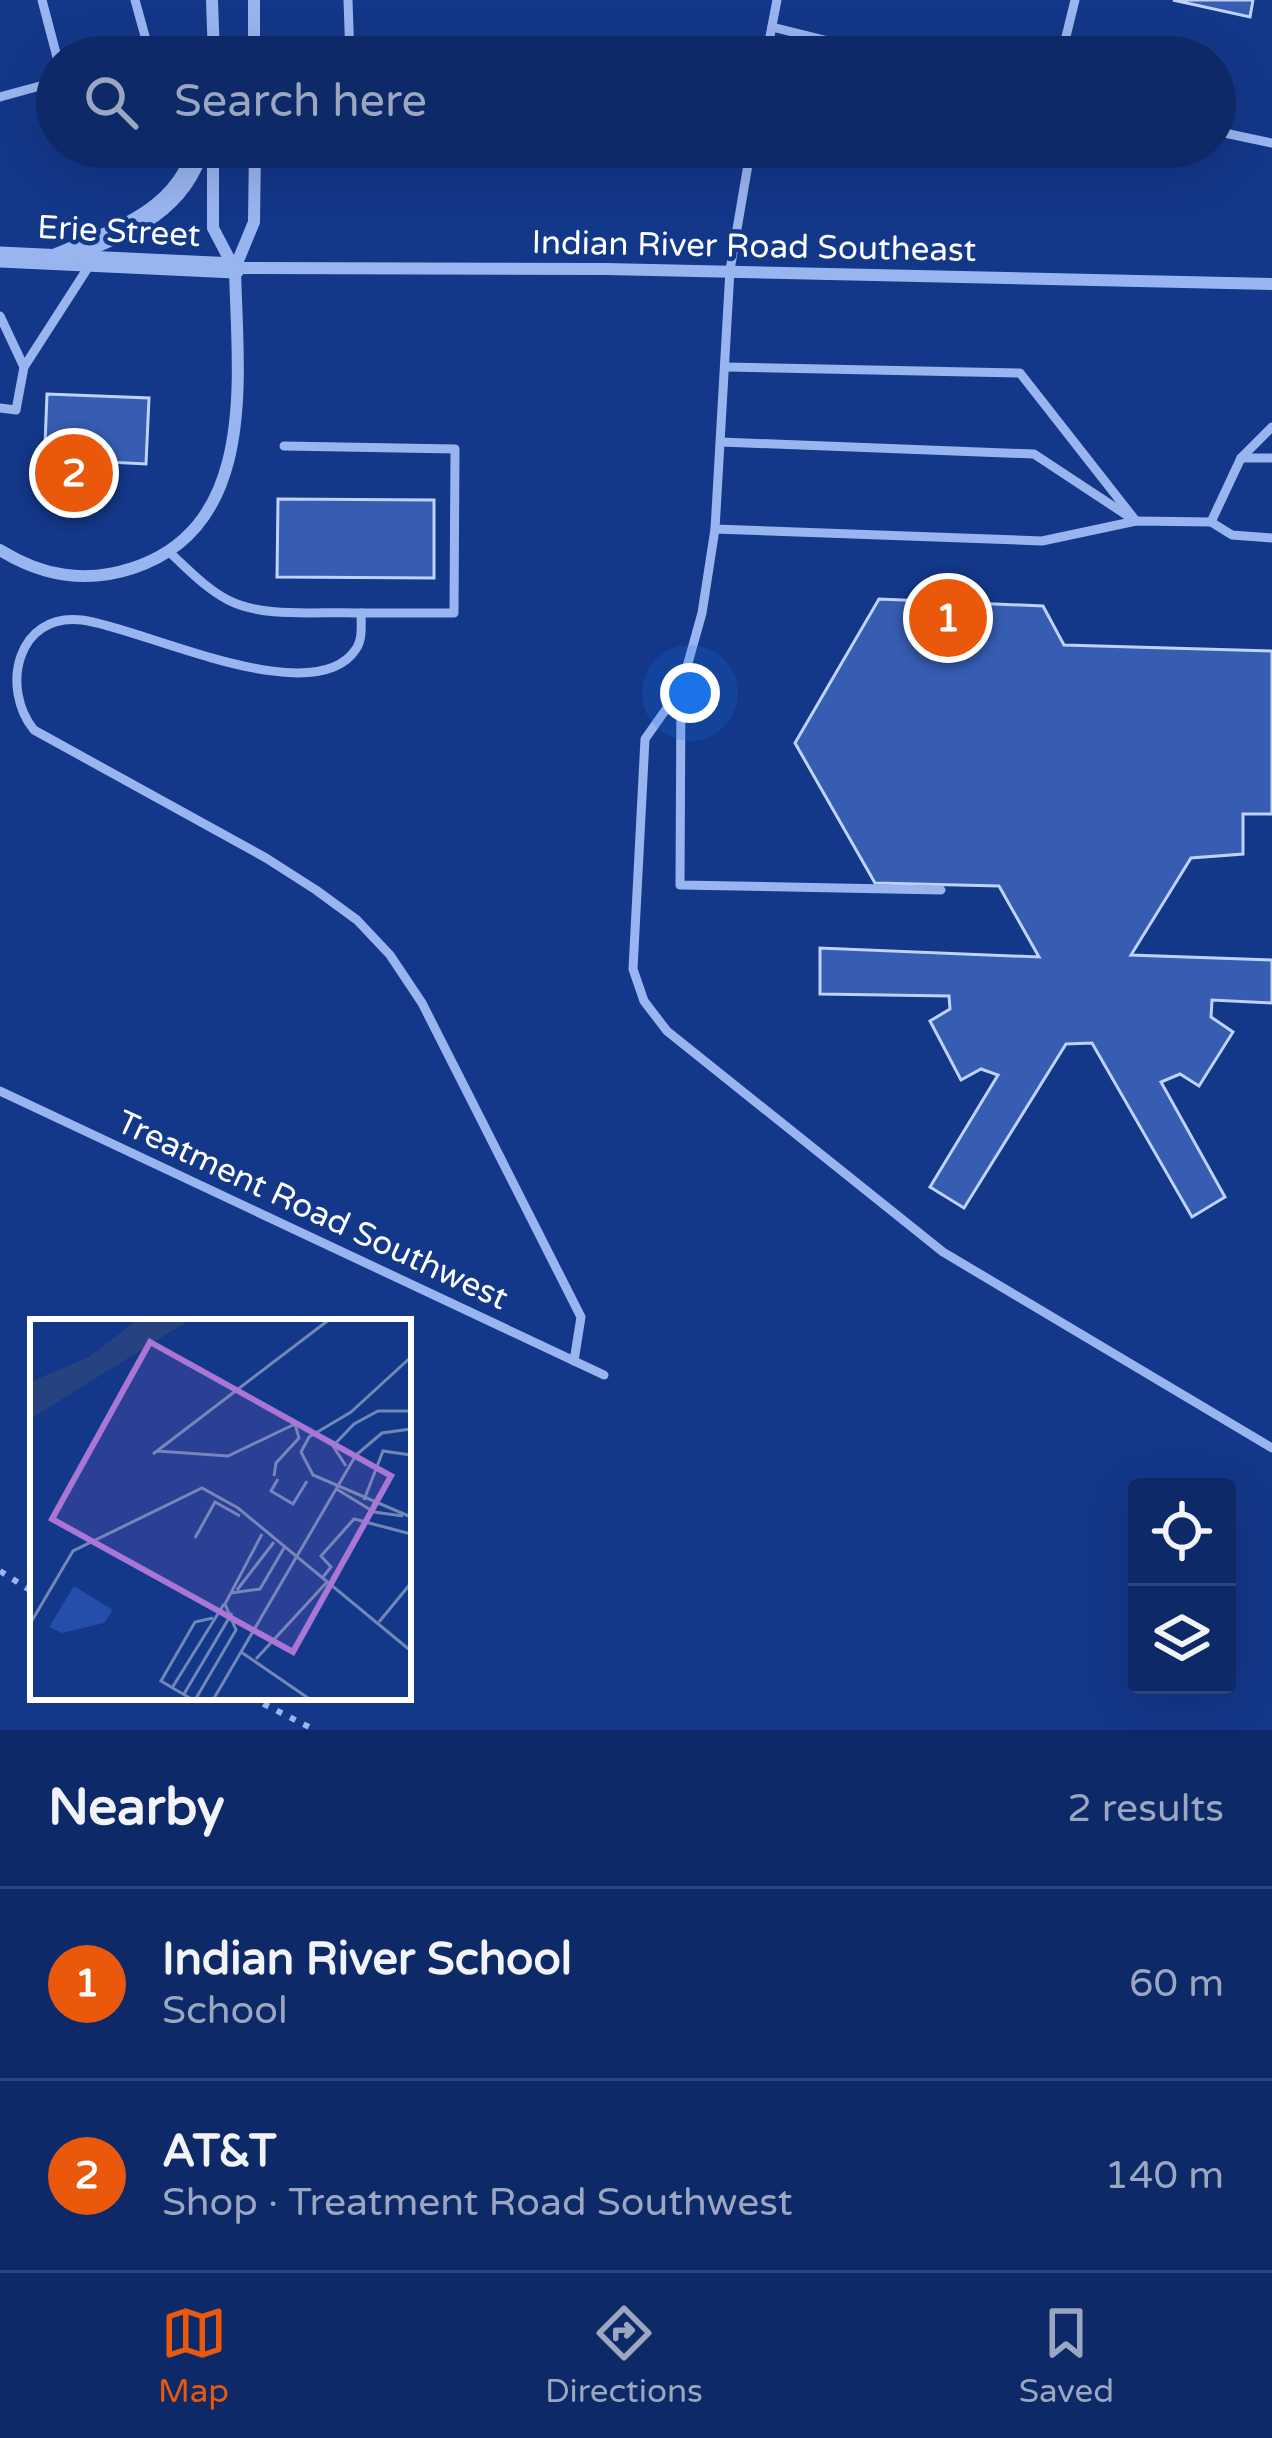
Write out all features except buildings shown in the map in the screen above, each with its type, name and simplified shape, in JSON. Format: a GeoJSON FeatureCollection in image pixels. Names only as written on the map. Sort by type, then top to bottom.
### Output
{"type":"FeatureCollection","features":[{"type":"Feature","properties":{"kind":"street"},"geometry":{"type":"LineString","coordinates":[[212,0],[213,36]]}},
{"type":"Feature","properties":{"kind":"street"},"geometry":{"type":"LineString","coordinates":[[254,0],[254,36]]}},
{"type":"Feature","properties":{"kind":"street"},"geometry":{"type":"LineString","coordinates":[[52,260],[138,223],[161,208],[191,168]]}},
{"type":"Feature","properties":{"kind":"street"},"geometry":{"type":"LineString","coordinates":[[213,168],[213,229],[235,268]]}},
{"type":"Feature","properties":{"kind":"street"},"geometry":{"type":"LineString","coordinates":[[0,550],[35,569],[63,577],[119,573],[168,551],[186,537],[215,499],[232,457],[237,378],[235,268],[254,222],[255,168]]}},
{"type":"Feature","properties":{"kind":"street","name":"Erie Street"},"geometry":{"type":"LineString","coordinates":[[0,257],[235,268]]}},
{"type":"Feature","properties":{"kind":"street","name":"Indian River Road Southeast"},"geometry":{"type":"LineString","coordinates":[[235,268],[730,271],[1272,284]]}},
{"type":"Feature","properties":{"kind":"lane"},"geometry":{"type":"LineString","coordinates":[[42,0],[51,36]]}},
{"type":"Feature","properties":{"kind":"lane"},"geometry":{"type":"LineString","coordinates":[[135,0],[145,36]]}},
{"type":"Feature","properties":{"kind":"lane"},"geometry":{"type":"LineString","coordinates":[[348,0],[349,36]]}},
{"type":"Feature","properties":{"kind":"lane"},"geometry":{"type":"LineString","coordinates":[[770,36],[777,0]]}},
{"type":"Feature","properties":{"kind":"lane"},"geometry":{"type":"LineString","coordinates":[[1066,36],[1075,0]]}},
{"type":"Feature","properties":{"kind":"lane"},"geometry":{"type":"LineString","coordinates":[[772,27],[808,36]]}},
{"type":"Feature","properties":{"kind":"lane"},"geometry":{"type":"LineString","coordinates":[[0,97],[36,87]]}},
{"type":"Feature","properties":{"kind":"lane"},"geometry":{"type":"LineString","coordinates":[[1236,135],[1272,143]]}},
{"type":"Feature","properties":{"kind":"lane"},"geometry":{"type":"LineString","coordinates":[[747,168],[730,271],[715,529],[702,613],[681,688],[680,885],[941,890]]}},
{"type":"Feature","properties":{"kind":"lane"},"geometry":{"type":"LineString","coordinates":[[0,408],[16,410],[24,368],[91,262]]}},
{"type":"Feature","properties":{"kind":"lane"},"geometry":{"type":"LineString","coordinates":[[0,316],[24,368]]}},
{"type":"Feature","properties":{"kind":"lane"},"geometry":{"type":"LineString","coordinates":[[726,367],[1020,374],[1136,521]]}},
{"type":"Feature","properties":{"kind":"lane"},"geometry":{"type":"LineString","coordinates":[[1211,522],[1241,458],[1272,428]]}},
{"type":"Feature","properties":{"kind":"lane"},"geometry":{"type":"LineString","coordinates":[[721,442],[1034,454],[1136,521]]}},
{"type":"Feature","properties":{"kind":"lane"},"geometry":{"type":"LineString","coordinates":[[168,551],[233,603],[265,610],[454,613],[455,449],[284,446]]}},
{"type":"Feature","properties":{"kind":"lane"},"geometry":{"type":"LineString","coordinates":[[1241,458],[1272,458]]}},
{"type":"Feature","properties":{"kind":"lane"},"geometry":{"type":"LineString","coordinates":[[715,529],[1042,541],[1136,521],[1211,522],[1232,535],[1272,538]]}},
{"type":"Feature","properties":{"kind":"lane"},"geometry":{"type":"LineString","coordinates":[[361,613],[355,651],[337,666],[310,671],[220,662],[97,623],[64,621],[40,628],[21,643],[11,660],[9,692],[17,713],[34,730],[266,857],[357,920],[390,956],[422,1004],[581,1317],[574,1361]]}},
{"type":"Feature","properties":{"kind":"lane"},"geometry":{"type":"LineString","coordinates":[[681,688],[645,739],[633,969],[651,1012],[685,1046],[943,1252],[1272,1448]]}},
{"type":"Feature","properties":{"kind":"lane","name":"Treatment Road Southwest"},"geometry":{"type":"LineString","coordinates":[[0,1091],[604,1375]]}},
{"type":"Feature","properties":{"kind":"path"},"geometry":{"type":"LineString","coordinates":[[0,1571],[30,1590]]}},
{"type":"Feature","properties":{"kind":"path"},"geometry":{"type":"LineString","coordinates":[[256,1700],[315,1730]]}},
{"type":"Feature","properties":{"kind":"place","name":"AT&T"},"geometry":{"type":"Point","coordinates":[74,473]}},
{"type":"Feature","properties":{"kind":"place","name":"Indian River School"},"geometry":{"type":"Point","coordinates":[948,618]}}]}
